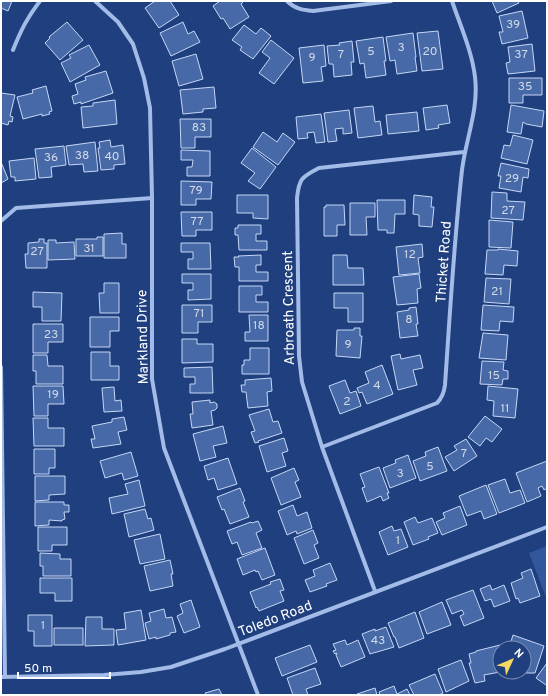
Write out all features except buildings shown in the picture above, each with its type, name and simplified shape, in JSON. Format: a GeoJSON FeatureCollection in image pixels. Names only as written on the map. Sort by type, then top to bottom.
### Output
{"type":"FeatureCollection","features":[{"type":"Feature","properties":{"kind":"street"},"geometry":{"type":"LineString","coordinates":[[13,50],[27,18],[40,1]]}},
{"type":"Feature","properties":{"kind":"street","name":"Markland Drive"},"geometry":{"type":"LineString","coordinates":[[95,1],[118,22],[133,44],[144,78],[150,108],[152,198],[152,379],[164,448],[258,695]]}},
{"type":"Feature","properties":{"kind":"street"},"geometry":{"type":"LineString","coordinates":[[287,1],[292,6],[301,10],[314,11],[391,1]]}},
{"type":"Feature","properties":{"kind":"street","name":"Thicket Road"},"geometry":{"type":"LineString","coordinates":[[322,447],[431,406],[441,399],[443,394],[446,377],[457,217],[464,152],[473,120],[475,78],[472,61],[452,1]]}},
{"type":"Feature","properties":{"kind":"street","name":"Arbroath Crescent"},"geometry":{"type":"LineString","coordinates":[[375,591],[322,447],[302,382],[299,356],[298,184],[304,177],[319,168],[464,152]]}},
{"type":"Feature","properties":{"kind":"street"},"geometry":{"type":"LineString","coordinates":[[1,221],[16,208],[152,198]]}},
{"type":"Feature","properties":{"kind":"street"},"geometry":{"type":"LineString","coordinates":[[1,367],[3,677]]}},
{"type":"Feature","properties":{"kind":"street","name":"Toledo Road"},"geometry":{"type":"LineString","coordinates":[[3,677],[104,675],[140,672],[171,667],[238,644],[547,527]]}},
{"type":"Feature","properties":{"kind":"shaded area"},"geometry":{"type":"Polygon","coordinates":[[[547,546],[547,600],[529,553],[547,546]]]}}]}
